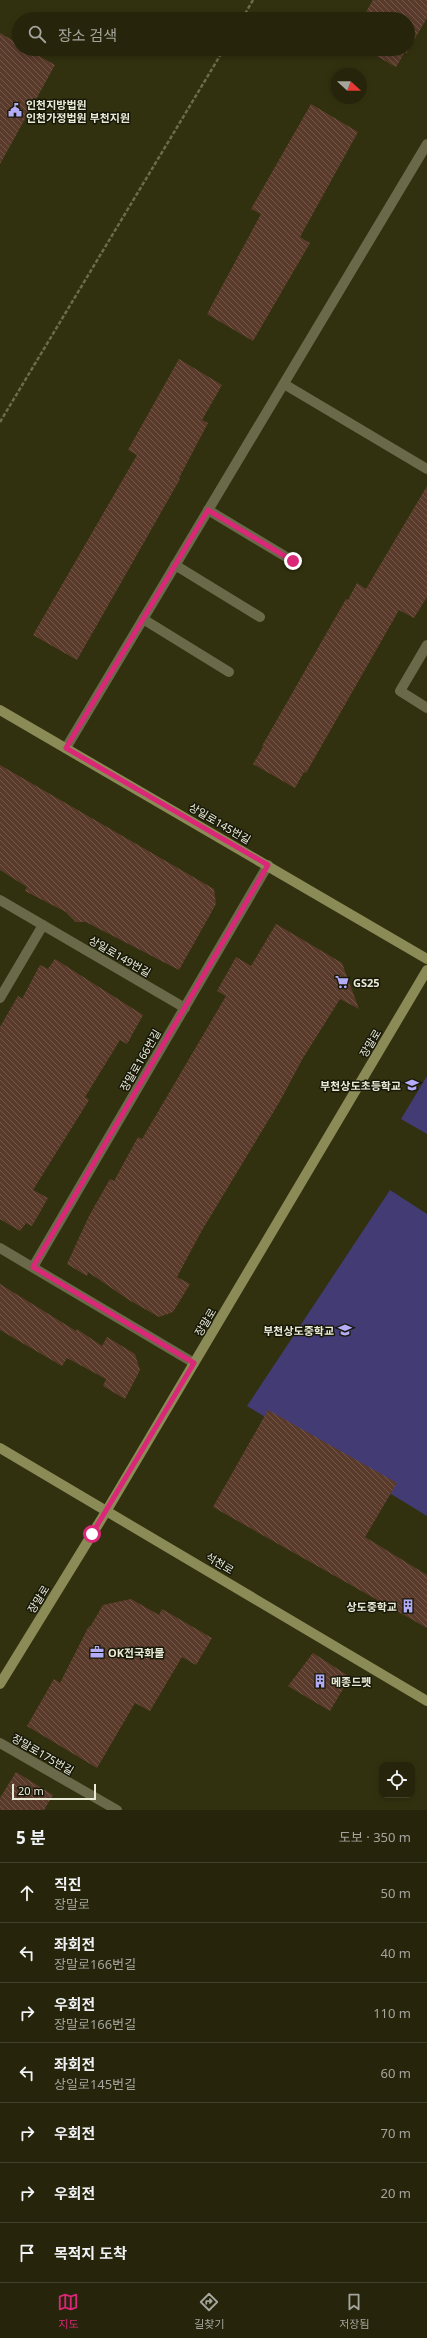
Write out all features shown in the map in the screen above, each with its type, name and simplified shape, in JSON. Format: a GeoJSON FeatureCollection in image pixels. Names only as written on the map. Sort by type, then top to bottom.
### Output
{"type":"FeatureCollection","features":[{"type":"Feature","properties":{"kind":"street"},"geometry":{"type":"LineString","coordinates":[[66,748],[427,144]]}},
{"type":"Feature","properties":{"kind":"street"},"geometry":{"type":"LineString","coordinates":[[284,384],[427,469]]}},
{"type":"Feature","properties":{"kind":"street"},"geometry":{"type":"LineString","coordinates":[[208,510],[293,561]]}},
{"type":"Feature","properties":{"kind":"street"},"geometry":{"type":"LineString","coordinates":[[175,566],[260,617]]}},
{"type":"Feature","properties":{"kind":"street"},"geometry":{"type":"LineString","coordinates":[[143,619],[229,672]]}},
{"type":"Feature","properties":{"kind":"street"},"geometry":{"type":"LineString","coordinates":[[427,645],[400,691],[427,708]]}},
{"type":"Feature","properties":{"kind":"street","name":"상일로145번길"},"geometry":{"type":"LineString","coordinates":[[0,710],[427,959]]}},
{"type":"Feature","properties":{"kind":"street","name":"장말로166번길"},"geometry":{"type":"LineString","coordinates":[[33,1267],[268,865]]}},
{"type":"Feature","properties":{"kind":"street","name":"상일로149번길"},"geometry":{"type":"LineString","coordinates":[[0,900],[185,1008]]}},
{"type":"Feature","properties":{"kind":"street"},"geometry":{"type":"LineString","coordinates":[[0,998],[43,925]]}},
{"type":"Feature","properties":{"kind":"street","name":"장말로"},"geometry":{"type":"LineString","coordinates":[[0,1684],[107,1510],[427,970]]}},
{"type":"Feature","properties":{"kind":"street"},"geometry":{"type":"LineString","coordinates":[[0,1248],[194,1363]]}},
{"type":"Feature","properties":{"kind":"street","name":"석천로"},"geometry":{"type":"LineString","coordinates":[[0,1448],[107,1510],[427,1701]]}},
{"type":"Feature","properties":{"kind":"street","name":"장말로175번길"},"geometry":{"type":"LineString","coordinates":[[0,1744],[117,1810]]}},
{"type":"Feature","properties":{"kind":"path"},"geometry":{"type":"LineString","coordinates":[[246,12],[253,0]]}},
{"type":"Feature","properties":{"kind":"path"},"geometry":{"type":"LineString","coordinates":[[0,422],[220,56]]}},
{"type":"Feature","properties":{"kind":"shaded area"},"geometry":{"type":"Polygon","coordinates":[[[427,1076],[427,1134],[401,1119],[427,1076]]]}},
{"type":"Feature","properties":{"kind":"shaded area"},"geometry":{"type":"Polygon","coordinates":[[[390,1190],[427,1214],[427,1516],[247,1406],[390,1190]]]}},
{"type":"Feature","properties":{"kind":"building"},"geometry":{"type":"Polygon","coordinates":[[[373,0],[427,0],[427,18],[415,39],[415,12],[366,12],[373,0]]]}},
{"type":"Feature","properties":{"kind":"building","name":"인천지방법원 인천가정법원 부천지원"},"geometry":{"type":"Polygon","coordinates":[[[0,33],[12,40],[12,56],[39,56],[55,65],[0,164],[0,33]]]}},
{"type":"Feature","properties":{"kind":"building"},"geometry":{"type":"Polygon","coordinates":[[[376,56],[403,56],[396,67],[376,56]]]}},
{"type":"Feature","properties":{"kind":"building"},"geometry":{"type":"Polygon","coordinates":[[[311,104],[358,132],[300,237],[310,243],[253,341],[207,314],[261,214],[251,209],[311,104]]]}},
{"type":"Feature","properties":{"kind":"building"},"geometry":{"type":"Polygon","coordinates":[[[179,359],[222,385],[202,420],[208,423],[179,478],[180,479],[77,660],[33,635],[137,455],[128,450],[179,359]]]}},
{"type":"Feature","properties":{"kind":"building"},"geometry":{"type":"Polygon","coordinates":[[[427,486],[427,597],[414,618],[399,610],[306,773],[304,772],[295,788],[253,764],[346,599],[348,600],[357,583],[366,589],[427,486]]]}},
{"type":"Feature","properties":{"kind":"building"},"geometry":{"type":"Polygon","coordinates":[[[0,765],[214,889],[216,904],[179,970],[86,922],[76,922],[66,912],[25,891],[27,887],[0,870],[0,765]]]}},
{"type":"Feature","properties":{"kind":"building"},"geometry":{"type":"Polygon","coordinates":[[[276,924],[342,963],[359,1009],[340,999],[303,1058],[280,1101],[201,1232],[177,1277],[190,1284],[173,1312],[159,1317],[129,1300],[88,1272],[87,1276],[67,1264],[89,1216],[110,1179],[114,1181],[138,1137],[142,1139],[226,996],[217,991],[236,957],[251,966],[276,924]]]}},
{"type":"Feature","properties":{"kind":"building"},"geometry":{"type":"Polygon","coordinates":[[[55,959],[143,1015],[127,1044],[120,1040],[85,1097],[89,1100],[33,1190],[48,1198],[32,1226],[26,1223],[20,1231],[0,1219],[0,1027],[18,996],[22,999],[40,965],[48,969],[55,959]]]}},
{"type":"Feature","properties":{"kind":"building"},"geometry":{"type":"Polygon","coordinates":[[[0,1284],[76,1331],[77,1329],[102,1346],[107,1337],[135,1354],[140,1370],[125,1399],[103,1386],[106,1379],[67,1358],[62,1366],[0,1330],[0,1284]]]}},
{"type":"Feature","properties":{"kind":"building"},"geometry":{"type":"Polygon","coordinates":[[[268,1410],[397,1483],[365,1537],[427,1575],[427,1628],[213,1507],[268,1410]]]}},
{"type":"Feature","properties":{"kind":"building"},"geometry":{"type":"Polygon","coordinates":[[[131,1599],[159,1615],[162,1609],[212,1638],[196,1665],[182,1657],[150,1711],[135,1703],[97,1768],[27,1726],[54,1679],[60,1683],[89,1626],[90,1627],[103,1605],[131,1599]]]}},
{"type":"Feature","properties":{"kind":"building","name":"메종드펫"},"geometry":{"type":"Polygon","coordinates":[[[313,1653],[350,1677],[330,1711],[288,1686],[313,1653]]]}},
{"type":"Feature","properties":{"kind":"building"},"geometry":{"type":"Polygon","coordinates":[[[16,1772],[53,1795],[44,1810],[0,1810],[0,1798],[16,1772]]]}},
{"type":"Feature","properties":{"kind":"place","name":"인천지방법원 인천가정법원 부천지원"},"geometry":{"type":"Point","coordinates":[15,110]}},
{"type":"Feature","properties":{"kind":"place","name":"GS25"},"geometry":{"type":"Point","coordinates":[342,982]}},
{"type":"Feature","properties":{"kind":"place","name":"부천상도초등학교"},"geometry":{"type":"Point","coordinates":[412,1085]}},
{"type":"Feature","properties":{"kind":"place","name":"부천상도중학교"},"geometry":{"type":"Point","coordinates":[345,1330]}},
{"type":"Feature","properties":{"kind":"place","name":"상도중학교"},"geometry":{"type":"Point","coordinates":[408,1606]}},
{"type":"Feature","properties":{"kind":"place","name":"OK전국화물"},"geometry":{"type":"Point","coordinates":[97,1652]}},
{"type":"Feature","properties":{"kind":"place","name":"메종드펫"},"geometry":{"type":"Point","coordinates":[320,1681]}},
{"type":"Feature","properties":{"kind":"route"},"geometry":{"type":"LineString","coordinates":[[92,1534],[194,1363],[33,1267],[268,865],[66,748],[208,510],[293,561]]}}]}
